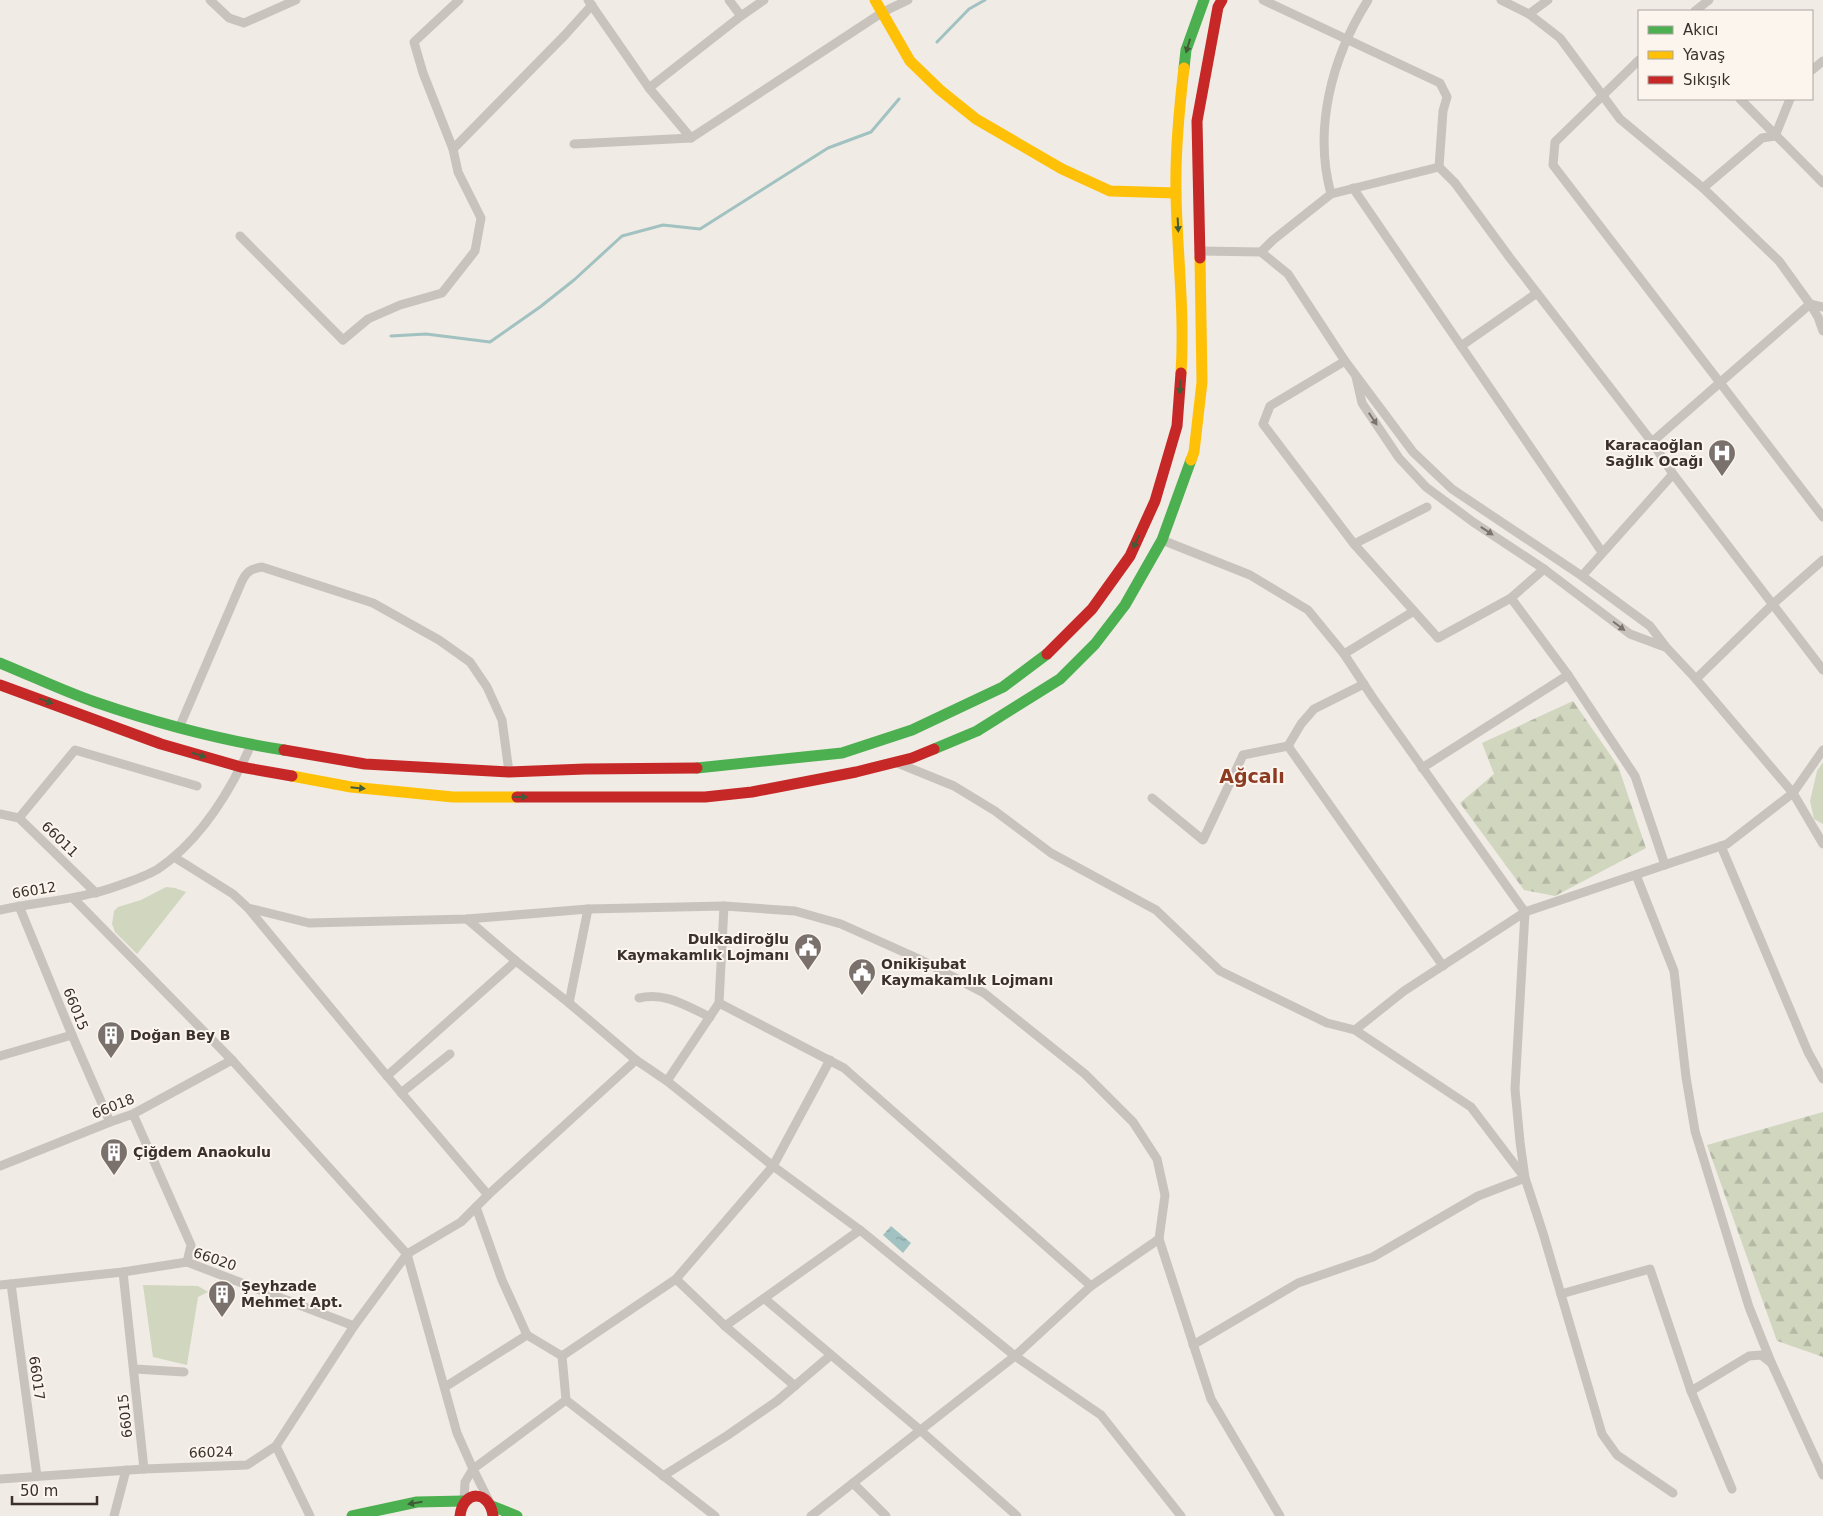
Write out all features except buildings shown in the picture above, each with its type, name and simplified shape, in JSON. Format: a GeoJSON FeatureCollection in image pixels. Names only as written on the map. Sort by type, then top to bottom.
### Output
{"type":"FeatureCollection","features":[{"type":"Feature","properties":{"kind":"main road"},"geometry":{"type":"LineString","coordinates":[[875,0],[910,61],[940,90],[976,119],[1062,169],[1110,191],[1176,193]]}},
{"type":"Feature","properties":{"kind":"main road"},"geometry":{"type":"LineString","coordinates":[[0,663],[94,702],[179,728],[251,746],[365,764],[510,772],[708,768],[842,753],[912,730],[1003,687],[1053,650],[1092,609],[1130,556],[1155,501],[1177,426],[1184,339],[1176,193],[1176,123],[1186,50],[1204,0]]}},
{"type":"Feature","properties":{"kind":"main road"},"geometry":{"type":"LineString","coordinates":[[0,685],[161,744],[241,768],[351,787],[453,797],[705,797],[752,792],[912,758],[977,731],[1060,679],[1095,644],[1125,605],[1162,540],[1194,452],[1202,382],[1197,121],[1218,7],[1222,0]]}},
{"type":"Feature","properties":{"kind":"main road"},"geometry":{"type":"LineString","coordinates":[[352,1516],[417,1502],[464,1501],[474,1496],[479,1496],[491,1508],[517,1516]]}},
{"type":"Feature","properties":{"kind":"main road"},"geometry":{"type":"LineString","coordinates":[[460,1516],[461,1506],[464,1501]]}},
{"type":"Feature","properties":{"kind":"street"},"geometry":{"type":"LineString","coordinates":[[210,0],[229,18],[244,23],[296,0]]}},
{"type":"Feature","properties":{"kind":"street"},"geometry":{"type":"LineString","coordinates":[[240,236],[343,340],[368,319],[400,305],[442,293],[475,251],[481,218],[458,172],[453,149],[423,73],[414,42],[459,0]]}},
{"type":"Feature","properties":{"kind":"street"},"geometry":{"type":"LineString","coordinates":[[728,0],[741,16]]}},
{"type":"Feature","properties":{"kind":"street"},"geometry":{"type":"LineString","coordinates":[[649,88],[764,0]]}},
{"type":"Feature","properties":{"kind":"street"},"geometry":{"type":"LineString","coordinates":[[574,144],[691,138],[883,12],[908,0]]}},
{"type":"Feature","properties":{"kind":"street"},"geometry":{"type":"LineString","coordinates":[[1263,0],[1440,83],[1446,97],[1443,110],[1439,167],[1455,183],[1652,442],[1673,474],[1823,670]]}},
{"type":"Feature","properties":{"kind":"street"},"geometry":{"type":"LineString","coordinates":[[1331,194],[1325,174],[1325,113],[1332,79],[1348,39],[1368,0]]}},
{"type":"Feature","properties":{"kind":"street"},"geometry":{"type":"LineString","coordinates":[[1501,0],[1530,14],[1560,38],[1601,96],[1620,119],[1703,188],[1779,261],[1810,304],[1818,317],[1823,331]]}},
{"type":"Feature","properties":{"kind":"street"},"geometry":{"type":"LineString","coordinates":[[1530,14],[1548,0]]}},
{"type":"Feature","properties":{"kind":"street"},"geometry":{"type":"LineString","coordinates":[[1696,10],[1709,0]]}},
{"type":"Feature","properties":{"kind":"street"},"geometry":{"type":"LineString","coordinates":[[453,149],[565,35],[593,3],[649,88],[691,138]]}},
{"type":"Feature","properties":{"kind":"street"},"geometry":{"type":"LineString","coordinates":[[1638,61],[1555,142],[1552,165],[1823,517]]}},
{"type":"Feature","properties":{"kind":"street"},"geometry":{"type":"LineString","coordinates":[[1813,69],[1823,61]]}},
{"type":"Feature","properties":{"kind":"street"},"geometry":{"type":"LineString","coordinates":[[1741,100],[1823,183]]}},
{"type":"Feature","properties":{"kind":"street"},"geometry":{"type":"LineString","coordinates":[[1775,136],[1790,100]]}},
{"type":"Feature","properties":{"kind":"street"},"geometry":{"type":"LineString","coordinates":[[1703,188],[1762,138],[1775,136]]}},
{"type":"Feature","properties":{"kind":"street"},"geometry":{"type":"LineString","coordinates":[[1261,252],[1273,240],[1331,194],[1439,167]]}},
{"type":"Feature","properties":{"kind":"street"},"geometry":{"type":"LineString","coordinates":[[1353,188],[1602,552]]}},
{"type":"Feature","properties":{"kind":"street"},"geometry":{"type":"LineString","coordinates":[[1200,251],[1261,252],[1288,274],[1355,374],[1413,452],[1452,488],[1582,576],[1650,626],[1793,794],[1823,844]]}},
{"type":"Feature","properties":{"kind":"street"},"geometry":{"type":"LineString","coordinates":[[1461,346],[1537,293]]}},
{"type":"Feature","properties":{"kind":"street"},"geometry":{"type":"LineString","coordinates":[[1652,442],[1810,304]]}},
{"type":"Feature","properties":{"kind":"street"},"geometry":{"type":"LineString","coordinates":[[1810,304],[1823,307]]}},
{"type":"Feature","properties":{"kind":"street"},"geometry":{"type":"LineString","coordinates":[[1346,361],[1270,406],[1263,424],[1354,544],[1438,638],[1511,598],[1544,568]]}},
{"type":"Feature","properties":{"kind":"street"},"geometry":{"type":"LineString","coordinates":[[1355,374],[1362,403],[1399,458],[1426,487],[1473,522],[1544,568],[1630,634],[1666,647]]}},
{"type":"Feature","properties":{"kind":"street"},"geometry":{"type":"LineString","coordinates":[[1582,576],[1673,474]]}},
{"type":"Feature","properties":{"kind":"street"},"geometry":{"type":"LineString","coordinates":[[1354,544],[1427,506]]}},
{"type":"Feature","properties":{"kind":"street"},"geometry":{"type":"LineString","coordinates":[[1162,540],[1250,575],[1308,610],[1344,654],[1422,768],[1525,912],[1515,1089],[1525,1178],[1544,1232],[1560,1294],[1602,1434],[1617,1455],[1673,1493]]}},
{"type":"Feature","properties":{"kind":"street"},"geometry":{"type":"LineString","coordinates":[[1696,680],[1773,604],[1823,560]]}},
{"type":"Feature","properties":{"kind":"street"},"geometry":{"type":"LineString","coordinates":[[179,728],[242,581],[251,570],[262,567],[373,603],[439,640],[470,662],[487,687],[502,720],[510,772]]}},
{"type":"Feature","properties":{"kind":"street"},"geometry":{"type":"LineString","coordinates":[[1511,598],[1568,675],[1635,776],[1665,865]]}},
{"type":"Feature","properties":{"kind":"street"},"geometry":{"type":"LineString","coordinates":[[1344,654],[1414,611]]}},
{"type":"Feature","properties":{"kind":"street"},"geometry":{"type":"LineString","coordinates":[[1422,768],[1568,675]]}},
{"type":"Feature","properties":{"kind":"street"},"geometry":{"type":"LineString","coordinates":[[1152,798],[1204,840],[1243,755],[1288,746],[1301,724],[1314,709],[1364,684]]}},
{"type":"Feature","properties":{"kind":"street","name":"66012"},"geometry":{"type":"LineString","coordinates":[[0,910],[96,893],[156,870],[174,858],[203,828],[241,768],[251,746]]}},
{"type":"Feature","properties":{"kind":"street"},"geometry":{"type":"LineString","coordinates":[[1288,746],[1443,966]]}},
{"type":"Feature","properties":{"kind":"street"},"geometry":{"type":"LineString","coordinates":[[0,814],[19,818],[75,750],[197,786]]}},
{"type":"Feature","properties":{"kind":"street"},"geometry":{"type":"LineString","coordinates":[[1355,1030],[1404,991],[1525,912],[1727,844],[1793,794],[1823,750]]}},
{"type":"Feature","properties":{"kind":"street"},"geometry":{"type":"LineString","coordinates":[[895,762],[954,786],[995,810],[1051,853],[1156,910],[1220,971],[1327,1024],[1355,1030],[1471,1108],[1525,1178]]}},
{"type":"Feature","properties":{"kind":"street","name":"66011"},"geometry":{"type":"LineString","coordinates":[[19,818],[96,893]]}},
{"type":"Feature","properties":{"kind":"street"},"geometry":{"type":"LineString","coordinates":[[1721,846],[1808,1052],[1823,1079]]}},
{"type":"Feature","properties":{"kind":"street"},"geometry":{"type":"LineString","coordinates":[[174,858],[233,894],[248,908],[488,1195]]}},
{"type":"Feature","properties":{"kind":"street"},"geometry":{"type":"LineString","coordinates":[[1636,875],[1674,971],[1686,1077],[1695,1131],[1749,1307],[1771,1362],[1823,1474]]}},
{"type":"Feature","properties":{"kind":"street"},"geometry":{"type":"LineString","coordinates":[[73,898],[232,1060],[407,1254],[457,1433],[491,1508]]}},
{"type":"Feature","properties":{"kind":"street","name":"66015"},"geometry":{"type":"LineString","coordinates":[[19,906],[110,1122]]}},
{"type":"Feature","properties":{"kind":"street"},"geometry":{"type":"LineString","coordinates":[[248,908],[309,923],[467,919],[588,909],[724,906],[794,911],[840,924],[919,959],[984,993],[1085,1074],[1133,1122],[1157,1159],[1164,1195],[1159,1239],[1193,1345],[1212,1399],[1280,1516]]}},
{"type":"Feature","properties":{"kind":"street"},"geometry":{"type":"LineString","coordinates":[[667,1081],[719,1003],[724,906]]}},
{"type":"Feature","properties":{"kind":"street"},"geometry":{"type":"LineString","coordinates":[[569,1003],[588,909]]}},
{"type":"Feature","properties":{"kind":"street"},"geometry":{"type":"LineString","coordinates":[[467,919],[636,1060],[667,1081],[773,1166],[860,1230],[1015,1356],[1101,1416],[1180,1516]]}},
{"type":"Feature","properties":{"kind":"street"},"geometry":{"type":"LineString","coordinates":[[387,1076],[516,961]]}},
{"type":"Feature","properties":{"kind":"street"},"geometry":{"type":"LineString","coordinates":[[639,998],[649,996],[668,997],[710,1017]]}},
{"type":"Feature","properties":{"kind":"street"},"geometry":{"type":"LineString","coordinates":[[719,1003],[844,1068],[1091,1286]]}},
{"type":"Feature","properties":{"kind":"street"},"geometry":{"type":"LineString","coordinates":[[0,1056],[72,1035]]}},
{"type":"Feature","properties":{"kind":"street"},"geometry":{"type":"LineString","coordinates":[[401,1093],[450,1054]]}},
{"type":"Feature","properties":{"kind":"street","name":"66018"},"geometry":{"type":"LineString","coordinates":[[0,1166],[133,1114],[232,1060]]}},
{"type":"Feature","properties":{"kind":"street"},"geometry":{"type":"LineString","coordinates":[[407,1254],[461,1222],[636,1060]]}},
{"type":"Feature","properties":{"kind":"street"},"geometry":{"type":"LineString","coordinates":[[562,1356],[676,1279],[773,1166],[830,1060]]}},
{"type":"Feature","properties":{"kind":"street"},"geometry":{"type":"LineString","coordinates":[[133,1114],[192,1245],[186,1262]]}},
{"type":"Feature","properties":{"kind":"street"},"geometry":{"type":"LineString","coordinates":[[1193,1345],[1298,1283],[1373,1257],[1478,1196],[1525,1178]]}},
{"type":"Feature","properties":{"kind":"street"},"geometry":{"type":"LineString","coordinates":[[476,1207],[502,1280],[528,1335],[562,1356]]}},
{"type":"Feature","properties":{"kind":"street"},"geometry":{"type":"LineString","coordinates":[[725,1326],[860,1230]]}},
{"type":"Feature","properties":{"kind":"street"},"geometry":{"type":"LineString","coordinates":[[811,1516],[1015,1356],[1091,1286],[1159,1239]]}},
{"type":"Feature","properties":{"kind":"street","name":"66024"},"geometry":{"type":"LineString","coordinates":[[0,1479],[126,1470],[246,1465],[276,1446],[354,1326],[407,1254]]}},
{"type":"Feature","properties":{"kind":"street","name":"66020"},"geometry":{"type":"LineString","coordinates":[[0,1285],[123,1272],[186,1262],[354,1326]]}},
{"type":"Feature","properties":{"kind":"street"},"geometry":{"type":"LineString","coordinates":[[1560,1294],[1650,1269],[1690,1391],[1732,1489]]}},
{"type":"Feature","properties":{"kind":"street","name":"66015"},"geometry":{"type":"LineString","coordinates":[[123,1272],[144,1469]]}},
{"type":"Feature","properties":{"kind":"street"},"geometry":{"type":"LineString","coordinates":[[676,1279],[725,1326],[795,1386]]}},
{"type":"Feature","properties":{"kind":"street","name":"66017"},"geometry":{"type":"LineString","coordinates":[[11,1284],[37,1476]]}},
{"type":"Feature","properties":{"kind":"street"},"geometry":{"type":"LineString","coordinates":[[764,1299],[920,1430],[1017,1516]]}},
{"type":"Feature","properties":{"kind":"street"},"geometry":{"type":"LineString","coordinates":[[445,1388],[528,1335]]}},
{"type":"Feature","properties":{"kind":"street"},"geometry":{"type":"LineString","coordinates":[[662,1476],[778,1401],[831,1355]]}},
{"type":"Feature","properties":{"kind":"street"},"geometry":{"type":"LineString","coordinates":[[1690,1391],[1750,1356],[1761,1355],[1771,1362]]}},
{"type":"Feature","properties":{"kind":"street"},"geometry":{"type":"LineString","coordinates":[[562,1356],[566,1400],[715,1516]]}},
{"type":"Feature","properties":{"kind":"street"},"geometry":{"type":"LineString","coordinates":[[134,1369],[184,1372]]}},
{"type":"Feature","properties":{"kind":"street"},"geometry":{"type":"LineString","coordinates":[[464,1501],[465,1482],[473,1470],[566,1400]]}},
{"type":"Feature","properties":{"kind":"street"},"geometry":{"type":"LineString","coordinates":[[276,1446],[310,1516]]}},
{"type":"Feature","properties":{"kind":"street"},"geometry":{"type":"LineString","coordinates":[[114,1516],[126,1470]]}},
{"type":"Feature","properties":{"kind":"street"},"geometry":{"type":"LineString","coordinates":[[853,1483],[886,1516]]}},
{"type":"Feature","properties":{"kind":"green space"},"geometry":{"type":"Polygon","coordinates":[[[1573,701],[1618,766],[1646,848],[1555,896],[1524,890],[1460,803],[1494,774],[1482,743],[1573,701]]]}},
{"type":"Feature","properties":{"kind":"green space"},"geometry":{"type":"Polygon","coordinates":[[[1823,762],[1823,824],[1814,819],[1810,801],[1817,771],[1823,762]]]}},
{"type":"Feature","properties":{"kind":"green space"},"geometry":{"type":"Polygon","coordinates":[[[166,887],[186,892],[137,954],[115,932],[112,924],[114,911],[118,907],[141,900],[166,887]]]}},
{"type":"Feature","properties":{"kind":"green space"},"geometry":{"type":"Polygon","coordinates":[[[1823,1112],[1823,1357],[1777,1341],[1707,1145],[1823,1112]]]}},
{"type":"Feature","properties":{"kind":"green space"},"geometry":{"type":"Polygon","coordinates":[[[143,1285],[198,1286],[208,1292],[198,1297],[187,1365],[153,1357],[143,1285]]]}},
{"type":"Feature","properties":{"kind":"water"},"geometry":{"type":"Polygon","coordinates":[[[891,1226],[911,1243],[903,1253],[883,1235],[891,1226]]]}},
{"type":"Feature","properties":{"kind":"waterway"},"geometry":{"type":"LineString","coordinates":[[937,42],[969,9],[985,0]]}},
{"type":"Feature","properties":{"kind":"waterway"},"geometry":{"type":"LineString","coordinates":[[391,336],[426,334],[490,342],[540,307],[574,280],[622,236],[663,225],[700,229],[828,148],[871,132],[899,99]]}},
{"type":"Feature","properties":{"kind":"traffic: fast"},"geometry":{"type":"LineString","coordinates":[[1184,68],[1186,50],[1204,0]]}},
{"type":"Feature","properties":{"kind":"traffic: fast"},"geometry":{"type":"LineString","coordinates":[[934,749],[977,731],[1060,679],[1095,644],[1125,605],[1162,540],[1191,460]]}},
{"type":"Feature","properties":{"kind":"traffic: fast"},"geometry":{"type":"LineString","coordinates":[[697,768],[842,753],[912,730],[1003,687],[1047,654]]}},
{"type":"Feature","properties":{"kind":"traffic: fast"},"geometry":{"type":"LineString","coordinates":[[0,663],[83,698],[118,710],[212,736],[284,750]]}},
{"type":"Feature","properties":{"kind":"traffic: fast"},"geometry":{"type":"LineString","coordinates":[[352,1516],[417,1502],[464,1501]]}},
{"type":"Feature","properties":{"kind":"traffic: fast"},"geometry":{"type":"LineString","coordinates":[[492,1506],[517,1516]]}},
{"type":"Feature","properties":{"kind":"traffic: slow"},"geometry":{"type":"LineString","coordinates":[[875,0],[910,61],[940,90],[976,119],[1062,169],[1110,191],[1176,193]]}},
{"type":"Feature","properties":{"kind":"traffic: slow"},"geometry":{"type":"LineString","coordinates":[[1181,373],[1182,328],[1176,177],[1184,68]]}},
{"type":"Feature","properties":{"kind":"traffic: slow"},"geometry":{"type":"LineString","coordinates":[[1191,460],[1194,452],[1202,382],[1200,258]]}},
{"type":"Feature","properties":{"kind":"traffic: slow"},"geometry":{"type":"LineString","coordinates":[[292,776],[351,787],[453,797],[517,797]]}},
{"type":"Feature","properties":{"kind":"traffic: jam"},"geometry":{"type":"LineString","coordinates":[[1200,258],[1197,121],[1218,7],[1222,0]]}},
{"type":"Feature","properties":{"kind":"traffic: jam"},"geometry":{"type":"LineString","coordinates":[[1047,654],[1092,609],[1130,556],[1155,501],[1177,426],[1181,373]]}},
{"type":"Feature","properties":{"kind":"traffic: jam"},"geometry":{"type":"LineString","coordinates":[[0,685],[161,744],[241,767],[292,776]]}},
{"type":"Feature","properties":{"kind":"traffic: jam"},"geometry":{"type":"LineString","coordinates":[[517,797],[705,797],[752,792],[856,772],[912,758],[934,749]]}},
{"type":"Feature","properties":{"kind":"traffic: jam"},"geometry":{"type":"LineString","coordinates":[[284,750],[365,764],[509,772],[697,768]]}},
{"type":"Feature","properties":{"kind":"traffic: jam"},"geometry":{"type":"LineString","coordinates":[[460,1516],[466,1501],[476,1496],[482,1497],[487,1501],[493,1516]]}},
{"type":"Feature","properties":{"kind":"place","name":"Karacaoğlan Sağlık Ocağı"},"geometry":{"type":"Point","coordinates":[1722,477]}},
{"type":"Feature","properties":{"kind":"place","name":"Dulkadiroğlu Kaymakamlık Lojmanı"},"geometry":{"type":"Point","coordinates":[808,971]}},
{"type":"Feature","properties":{"kind":"place","name":"Onikişubat Kaymakamlık Lojmanı"},"geometry":{"type":"Point","coordinates":[862,996]}},
{"type":"Feature","properties":{"kind":"place","name":"Doğan Bey B"},"geometry":{"type":"Point","coordinates":[111,1059]}},
{"type":"Feature","properties":{"kind":"place","name":"Çiğdem Anaokulu"},"geometry":{"type":"Point","coordinates":[114,1176]}},
{"type":"Feature","properties":{"kind":"place","name":"Şeyhzade Mehmet Apt."},"geometry":{"type":"Point","coordinates":[222,1318]}},
{"type":"Feature","properties":{"kind":"district","name":"Ağcalı"},"geometry":{"type":"Point","coordinates":[1252,776]}}]}
